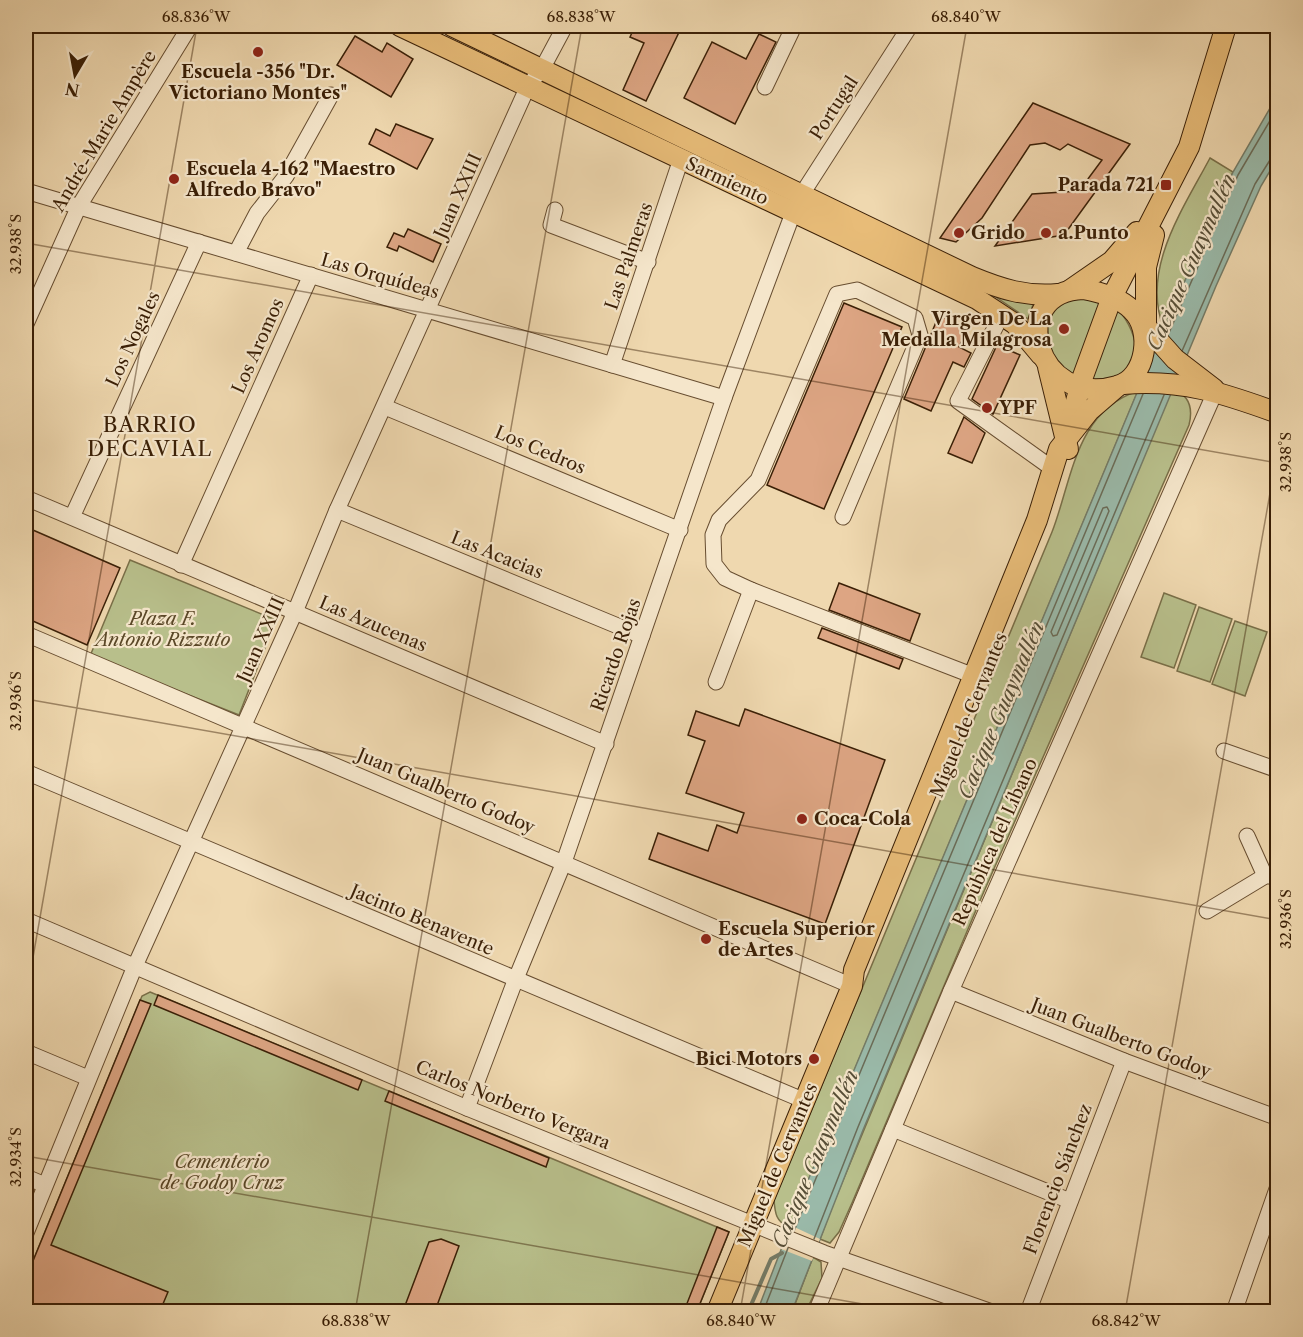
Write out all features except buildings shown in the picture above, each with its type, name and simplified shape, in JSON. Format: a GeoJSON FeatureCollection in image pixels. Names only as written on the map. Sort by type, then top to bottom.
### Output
{"type":"FeatureCollection","features":[{"type":"Feature","properties":{"kind":"main road","name":"Sarmiento"},"geometry":{"type":"LineString","coordinates":[[400,26],[977,299],[1002,314],[1026,335],[1044,361]]}},
{"type":"Feature","properties":{"kind":"main road","name":"Sarmiento"},"geometry":{"type":"LineString","coordinates":[[452,26],[1001,289],[1034,295],[1092,290],[1112,297]]}},
{"type":"Feature","properties":{"kind":"main road","name":"Miguel de Cervantes"},"geometry":{"type":"LineString","coordinates":[[1066,439],[1080,386],[1112,297],[1158,212],[1192,137],[1226,26]]}},
{"type":"Feature","properties":{"kind":"main road","name":"Miguel de Cervantes"},"geometry":{"type":"LineString","coordinates":[[852,986],[862,973],[1050,518],[1069,451],[1037,341],[1038,324],[1044,309],[1064,292],[1112,261],[1149,216],[1158,212]]}},
{"type":"Feature","properties":{"kind":"main road","name":"Miguel de Cervantes"},"geometry":{"type":"LineString","coordinates":[[717,1311],[852,986],[854,970],[1037,520],[1059,449],[1089,411],[1127,384],[1138,367],[1148,329],[1146,267],[1158,222],[1158,212]]}},
{"type":"Feature","properties":{"kind":"main road"},"geometry":{"type":"LineString","coordinates":[[1112,297],[1130,307],[1179,374],[1278,412]]}},
{"type":"Feature","properties":{"kind":"main road"},"geometry":{"type":"LineString","coordinates":[[1044,361],[1080,386],[1100,388],[1179,374]]}},
{"type":"Feature","properties":{"kind":"street","name":"André-Marie Ampère"},"geometry":{"type":"LineString","coordinates":[[26,324],[78,206],[190,26]]}},
{"type":"Feature","properties":{"kind":"street","name":"Juan XXIII"},"geometry":{"type":"LineString","coordinates":[[26,1233],[135,966],[295,612],[337,510],[528,86],[542,69],[565,26]]}},
{"type":"Feature","properties":{"kind":"street"},"geometry":{"type":"LineString","coordinates":[[765,87],[794,26]]}},
{"type":"Feature","properties":{"kind":"street","name":"Portugal"},"geometry":{"type":"LineString","coordinates":[[793,213],[802,194],[910,26]]}},
{"type":"Feature","properties":{"kind":"street"},"geometry":{"type":"LineString","coordinates":[[236,253],[257,213],[286,177],[331,95]]}},
{"type":"Feature","properties":{"kind":"street","name":"Las Palmeras"},"geometry":{"type":"LineString","coordinates":[[612,365],[681,159]]}},
{"type":"Feature","properties":{"kind":"street","name":"Las Orquídeas"},"geometry":{"type":"LineString","coordinates":[[26,191],[724,398]]}},
{"type":"Feature","properties":{"kind":"street"},"geometry":{"type":"LineString","coordinates":[[555,210],[551,225],[648,262]]}},
{"type":"Feature","properties":{"kind":"street","name":"Ricardo Rojas"},"geometry":{"type":"LineString","coordinates":[[467,1108],[515,981],[564,862],[724,398],[793,213]]}},
{"type":"Feature","properties":{"kind":"street","name":"Los Nogales"},"geometry":{"type":"LineString","coordinates":[[72,517],[199,242]]}},
{"type":"Feature","properties":{"kind":"street","name":"Los Aromos"},"geometry":{"type":"LineString","coordinates":[[180,565],[311,275]]}},
{"type":"Feature","properties":{"kind":"street"},"geometry":{"type":"LineString","coordinates":[[843,517],[920,335],[915,318],[857,290],[837,294],[758,480],[719,520],[713,535],[714,564],[725,578],[751,590],[974,676]]}},
{"type":"Feature","properties":{"kind":"street"},"geometry":{"type":"LineString","coordinates":[[1002,314],[958,401],[1053,469]]}},
{"type":"Feature","properties":{"kind":"street","name":"República del Líbano"},"geometry":{"type":"LineString","coordinates":[[816,1311],[951,991],[1216,390]]}},
{"type":"Feature","properties":{"kind":"street","name":"Los Cedros"},"geometry":{"type":"LineString","coordinates":[[385,407],[680,530]]}},
{"type":"Feature","properties":{"kind":"street","name":"Las Azucenas"},"geometry":{"type":"LineString","coordinates":[[26,498],[606,744]]}},
{"type":"Feature","properties":{"kind":"street","name":"Las Acacias"},"geometry":{"type":"LineString","coordinates":[[337,510],[642,636]]}},
{"type":"Feature","properties":{"kind":"street"},"geometry":{"type":"LineString","coordinates":[[716,682],[751,590]]}},
{"type":"Feature","properties":{"kind":"street","name":"Juan Gualberto Godoy"},"geometry":{"type":"LineString","coordinates":[[26,634],[852,986]]}},
{"type":"Feature","properties":{"kind":"street"},"geometry":{"type":"LineString","coordinates":[[1224,751],[1278,770]]}},
{"type":"Feature","properties":{"kind":"street","name":"Jacinto Benavente"},"geometry":{"type":"LineString","coordinates":[[26,772],[515,981],[805,1101]]}},
{"type":"Feature","properties":{"kind":"street"},"geometry":{"type":"LineString","coordinates":[[1207,911],[1271,876],[1247,836]]}},
{"type":"Feature","properties":{"kind":"street","name":"Carlos Norberto Vergara"},"geometry":{"type":"LineString","coordinates":[[26,920],[467,1108],[816,1250],[992,1311]]}},
{"type":"Feature","properties":{"kind":"street","name":"Juan Gualberto Godoy"},"geometry":{"type":"LineString","coordinates":[[951,991],[1124,1062],[1278,1118]]}},
{"type":"Feature","properties":{"kind":"street"},"geometry":{"type":"LineString","coordinates":[[26,1052],[88,1078]]}},
{"type":"Feature","properties":{"kind":"street","name":"Florencio Sánchez"},"geometry":{"type":"LineString","coordinates":[[1028,1311],[1124,1062]]}},
{"type":"Feature","properties":{"kind":"street"},"geometry":{"type":"LineString","coordinates":[[893,1129],[1070,1201]]}},
{"type":"Feature","properties":{"kind":"street"},"geometry":{"type":"LineString","coordinates":[[26,1177],[45,1185]]}},
{"type":"Feature","properties":{"kind":"street"},"geometry":{"type":"LineString","coordinates":[[1234,1311],[1278,1186]]}},
{"type":"Feature","properties":{"kind":"green space"},"geometry":{"type":"Polygon","coordinates":[[[1210,158],[1233,172],[1164,329],[1158,307],[1157,285],[1161,262],[1177,219],[1210,158]]]}},
{"type":"Feature","properties":{"kind":"green space"},"geometry":{"type":"Polygon","coordinates":[[[993,295],[1034,302],[1028,319],[993,295]]]}},
{"type":"Feature","properties":{"kind":"green space"},"geometry":{"type":"Polygon","coordinates":[[[1071,298],[1102,300],[1075,376],[1062,369],[1043,339],[1051,312],[1071,298]]]}},
{"type":"Feature","properties":{"kind":"green space"},"geometry":{"type":"Polygon","coordinates":[[[1117,309],[1133,334],[1135,354],[1133,363],[1118,376],[1089,380],[1117,309]]]}},
{"type":"Feature","properties":{"kind":"green space"},"geometry":{"type":"Polygon","coordinates":[[[1172,389],[1183,395],[1189,403],[1191,413],[1189,425],[982,896],[839,1232],[830,1243],[820,1239],[834,1202],[1172,389]]]}},
{"type":"Feature","properties":{"kind":"green space"},"geometry":{"type":"Polygon","coordinates":[[[1138,391],[789,1227],[777,1216],[774,1200],[1052,532],[1079,450],[1088,431],[1101,414],[1117,401],[1138,391]]]}},
{"type":"Feature","properties":{"kind":"green space","name":"Plaza F. Antonio Rizzuto"},"geometry":{"type":"Polygon","coordinates":[[[130,560],[276,620],[239,715],[90,656],[130,560]]]}},
{"type":"Feature","properties":{"kind":"green space"},"geometry":{"type":"Polygon","coordinates":[[[1164,593],[1196,605],[1174,668],[1141,657],[1164,593]]]}},
{"type":"Feature","properties":{"kind":"green space"},"geometry":{"type":"Polygon","coordinates":[[[1199,607],[1232,619],[1210,682],[1177,671],[1199,607]]]}},
{"type":"Feature","properties":{"kind":"green space"},"geometry":{"type":"Polygon","coordinates":[[[1235,621],[1267,632],[1245,696],[1212,684],[1235,621]]]}},
{"type":"Feature","properties":{"kind":"green space","name":"Cementerio de Godoy Cruz"},"geometry":{"type":"Polygon","coordinates":[[[150,992],[729,1232],[697,1311],[26,1312],[26,1278],[142,996],[150,992]]]}},
{"type":"Feature","properties":{"kind":"green space"},"geometry":{"type":"Polygon","coordinates":[[[813,1257],[821,1262],[822,1278],[806,1311],[792,1312],[813,1257]]]}},
{"type":"Feature","properties":{"kind":"water"},"geometry":{"type":"Polygon","coordinates":[[[1277,96],[1277,159],[1261,186],[1216,286],[863,1130],[792,1311],[757,1312],[806,1185],[1164,328],[1233,172],[1277,96]]]}},
{"type":"Feature","properties":{"kind":"pier"},"geometry":{"type":"Polygon","coordinates":[[[790,1225],[820,1239],[812,1261],[781,1249],[790,1225]]]}},
{"type":"Feature","properties":{"kind":"waterway","name":"Cacique Guaymallén"},"geometry":{"type":"LineString","coordinates":[[748,1312],[771,1259],[782,1253]]}},
{"type":"Feature","properties":{"kind":"place","name":"Escuela -356 \"Dr. Victoriano Montes\""},"geometry":{"type":"Point","coordinates":[258,52]}},
{"type":"Feature","properties":{"kind":"place","name":"Escuela 4-162 \"Maestro Alfredo Bravo\""},"geometry":{"type":"Point","coordinates":[174,179]}},
{"type":"Feature","properties":{"kind":"place","name":"Parada 721"},"geometry":{"type":"Point","coordinates":[1166,185]}},
{"type":"Feature","properties":{"kind":"place","name":"Grido"},"geometry":{"type":"Point","coordinates":[959,233]}},
{"type":"Feature","properties":{"kind":"place","name":"a.Punto"},"geometry":{"type":"Point","coordinates":[1046,233]}},
{"type":"Feature","properties":{"kind":"place","name":"Virgen De La Medalla Milagrosa"},"geometry":{"type":"Point","coordinates":[1064,329]}},
{"type":"Feature","properties":{"kind":"place","name":"YPF"},"geometry":{"type":"Point","coordinates":[987,408]}},
{"type":"Feature","properties":{"kind":"place","name":"Coca-Cola"},"geometry":{"type":"Point","coordinates":[802,819]}},
{"type":"Feature","properties":{"kind":"place","name":"Escuela Superior de Artes"},"geometry":{"type":"Point","coordinates":[706,939]}},
{"type":"Feature","properties":{"kind":"place","name":"Bici Motors"},"geometry":{"type":"Point","coordinates":[814,1059]}},
{"type":"Feature","properties":{"kind":"district","name":"BARRIO DECAVIAL"},"geometry":{"type":"Point","coordinates":[150,436]}}]}
